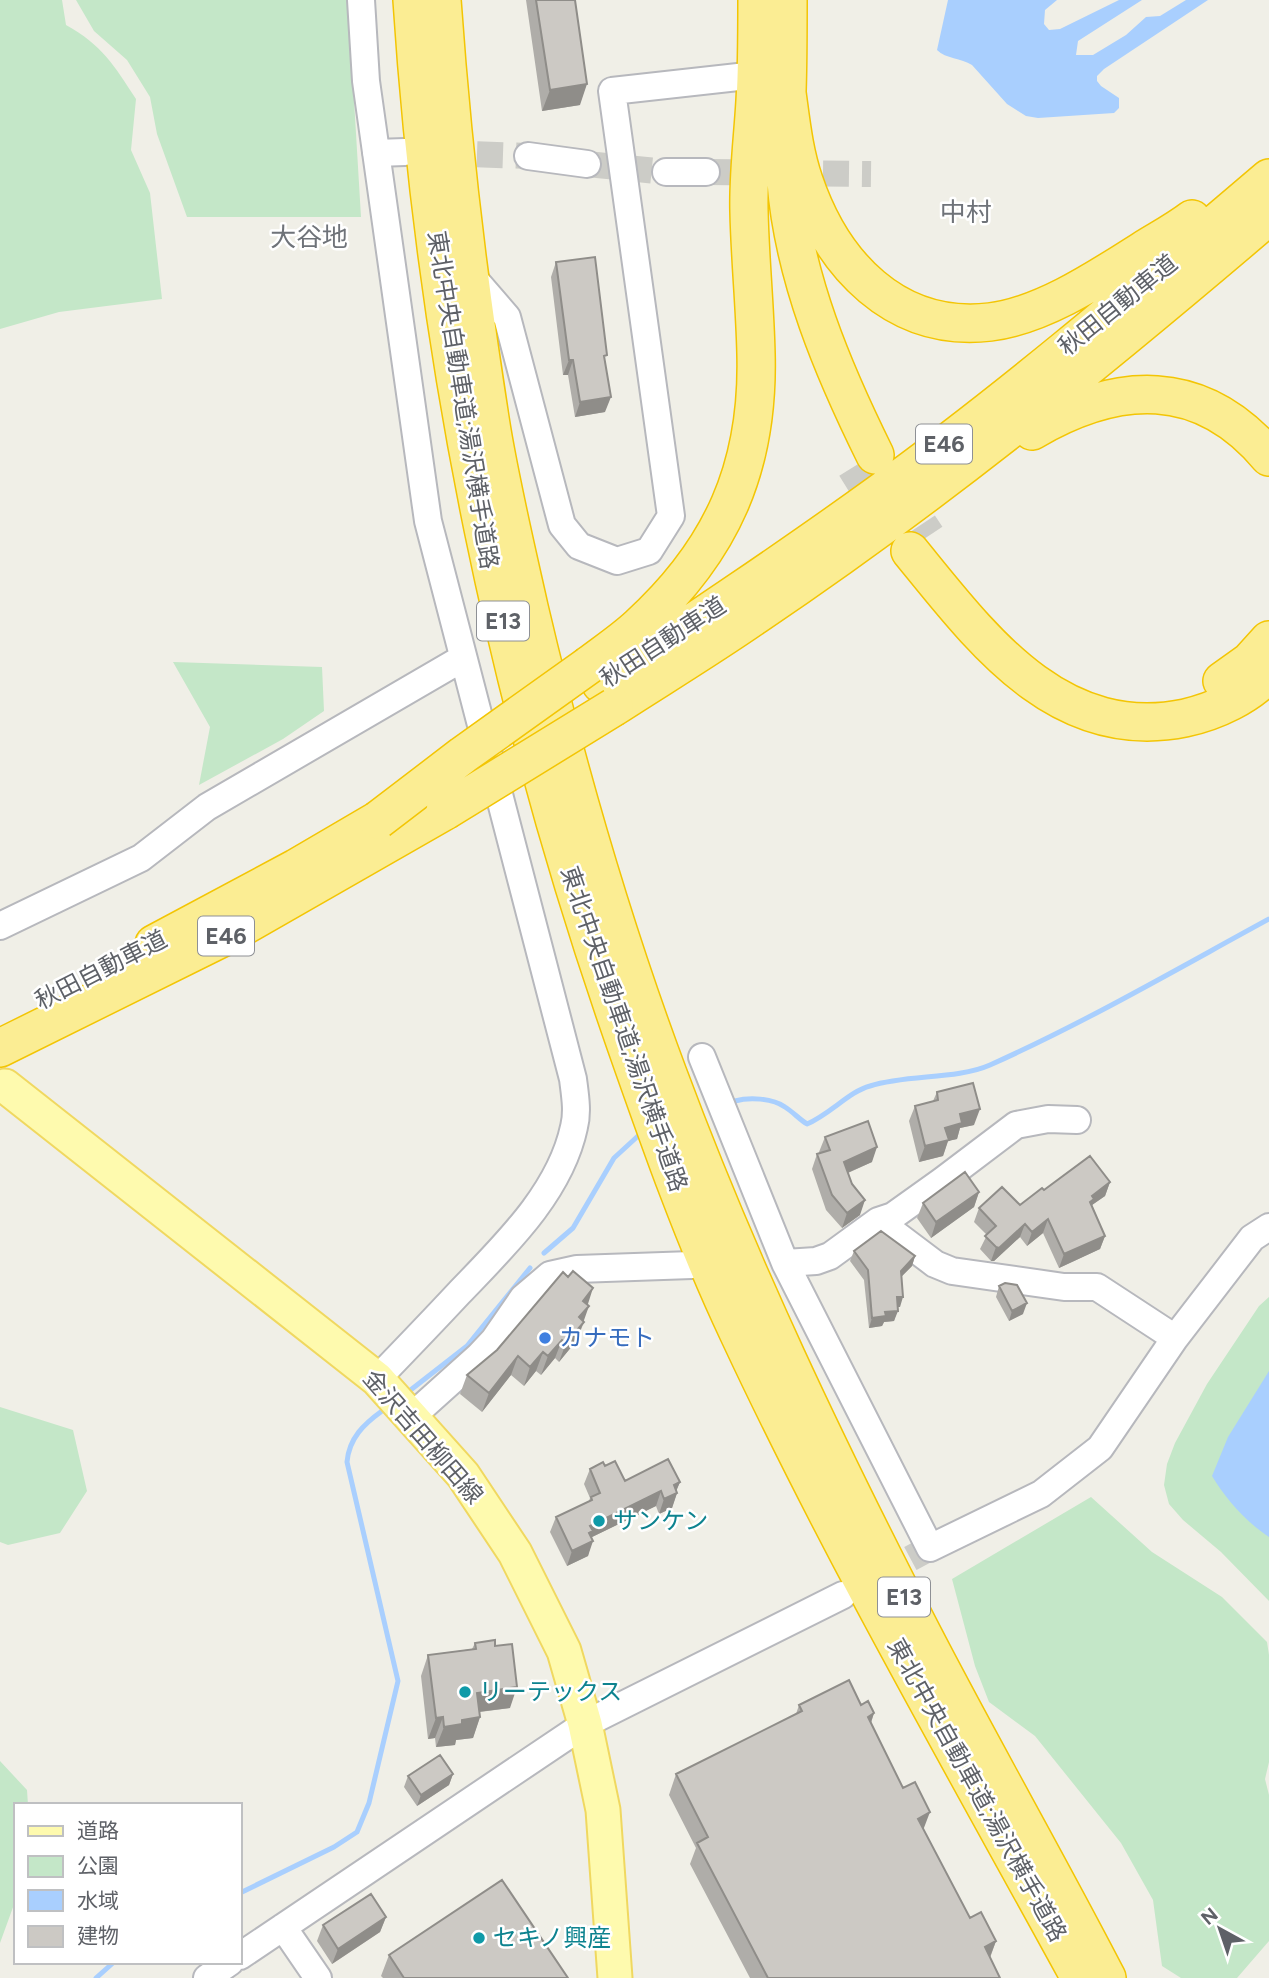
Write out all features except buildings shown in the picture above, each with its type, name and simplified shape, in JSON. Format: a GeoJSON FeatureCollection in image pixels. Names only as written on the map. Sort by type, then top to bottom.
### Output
{"type":"FeatureCollection","features":[{"type":"Feature","properties":{"kind":"highway","name":"東北中央自動車道;湯沢横手道路"},"geometry":{"type":"LineString","coordinates":[[412,0],[428,183],[464,440],[523,705],[600,972],[690,1220],[737,1330],[897,1647],[1080,1978]]}},
{"type":"Feature","properties":{"kind":"highway","name":"東北中央自動車道;湯沢横手道路"},"geometry":{"type":"LineString","coordinates":[[442,0],[458,180],[493,436],[545,677],[622,943],[669,1076],[757,1290],[832,1452],[923,1634],[1107,1978]]}},
{"type":"Feature","properties":{"kind":"highway"},"geometry":{"type":"LineString","coordinates":[[448,0],[458,180]]}},
{"type":"Feature","properties":{"kind":"highway"},"geometry":{"type":"LineString","coordinates":[[757,0],[766,89],[785,141],[786,181],[792,226],[804,275],[865,461]]}},
{"type":"Feature","properties":{"kind":"highway"},"geometry":{"type":"LineString","coordinates":[[601,685],[639,626],[703,553],[725,519],[741,479],[750,440],[755,399],[756,355],[748,199],[766,89],[788,0]]}},
{"type":"Feature","properties":{"kind":"highway"},"geometry":{"type":"LineString","coordinates":[[766,89],[794,146],[804,182],[820,219],[837,249],[856,274],[877,292],[904,309],[933,319],[959,323],[990,322],[1024,314],[1065,295],[1187,223],[1269,162]]}},
{"type":"Feature","properties":{"kind":"highway","name":"秋田自動車道"},"geometry":{"type":"LineString","coordinates":[[0,1048],[230,934],[445,811],[601,685],[878,494],[1150,280],[1269,178]]}},
{"type":"Feature","properties":{"kind":"highway","name":"秋田自動車道"},"geometry":{"type":"LineString","coordinates":[[0,1021],[213,914],[378,820],[483,741],[756,615],[894,517],[1031,412],[1165,305],[1269,216]]}},
{"type":"Feature","properties":{"kind":"highway"},"geometry":{"type":"LineString","coordinates":[[601,685],[720,647],[799,595],[1034,430],[1070,411],[1102,399],[1134,393],[1166,394],[1194,402],[1226,417],[1250,435],[1269,457]]}},
{"type":"Feature","properties":{"kind":"highway"},"geometry":{"type":"LineString","coordinates":[[1269,640],[1250,661],[1221,682],[1189,695],[1153,700],[1120,698],[1088,688],[1056,671],[1024,647],[960,578],[918,544],[978,632],[1039,688],[1072,706],[1102,717],[1146,722],[1168,721],[1206,713],[1236,698],[1269,673]]}},
{"type":"Feature","properties":{"kind":"main road","name":"金沢吉田柳田線"},"geometry":{"type":"LineString","coordinates":[[5,1086],[377,1379],[463,1475],[515,1553],[564,1651],[585,1724],[603,1810],[615,1978]]}},
{"type":"Feature","properties":{"kind":"street"},"geometry":{"type":"LineString","coordinates":[[361,0],[366,81],[428,521],[573,1079],[576,1104],[575,1125],[558,1173],[538,1202],[497,1253],[377,1379]]}},
{"type":"Feature","properties":{"kind":"street"},"geometry":{"type":"LineString","coordinates":[[469,273],[507,317],[562,525],[579,546],[617,561],[649,551],[671,516],[612,91],[766,89]]}},
{"type":"Feature","properties":{"kind":"street"},"geometry":{"type":"LineString","coordinates":[[376,153],[405,152]]}},
{"type":"Feature","properties":{"kind":"street"},"geometry":{"type":"LineString","coordinates":[[528,156],[587,164]]}},
{"type":"Feature","properties":{"kind":"street"},"geometry":{"type":"LineString","coordinates":[[666,172],[706,172]]}},
{"type":"Feature","properties":{"kind":"street"},"geometry":{"type":"LineString","coordinates":[[0,926],[141,858],[207,807],[463,658]]}},
{"type":"Feature","properties":{"kind":"street"},"geometry":{"type":"LineString","coordinates":[[702,1057],[785,1263],[930,1548],[1041,1494],[1100,1448],[1175,1338],[1252,1238],[1269,1227]]}},
{"type":"Feature","properties":{"kind":"street"},"geometry":{"type":"LineString","coordinates":[[785,1263],[816,1261],[830,1256],[878,1221],[893,1216],[923,1195],[1016,1125],[1048,1119],[1077,1120]]}},
{"type":"Feature","properties":{"kind":"street"},"geometry":{"type":"LineString","coordinates":[[878,1221],[935,1264],[952,1271],[1064,1287],[1097,1287],[1175,1338]]}},
{"type":"Feature","properties":{"kind":"street"},"geometry":{"type":"LineString","coordinates":[[410,1418],[495,1340],[523,1298],[550,1275],[577,1269],[692,1265]]}},
{"type":"Feature","properties":{"kind":"street"},"geometry":{"type":"LineString","coordinates":[[242,1955],[585,1724],[843,1595]]}},
{"type":"Feature","properties":{"kind":"street"},"geometry":{"type":"LineString","coordinates":[[283,1927],[318,1978]]}},
{"type":"Feature","properties":{"kind":"street"},"geometry":{"type":"LineString","coordinates":[[207,1978],[227,1964]]}},
{"type":"Feature","properties":{"kind":"green space"},"geometry":{"type":"Polygon","coordinates":[[[0,0],[62,0],[66,25],[98,48],[136,99],[131,150],[150,193],[162,299],[59,312],[0,329],[0,0]]]}},
{"type":"Feature","properties":{"kind":"green space"},"geometry":{"type":"Polygon","coordinates":[[[76,0],[348,0],[361,217],[187,217],[157,134],[150,97],[127,60],[94,31],[76,0]]]}},
{"type":"Feature","properties":{"kind":"green space"},"geometry":{"type":"Polygon","coordinates":[[[173,662],[322,667],[324,711],[283,739],[199,785],[210,727],[173,662]]]}},
{"type":"Feature","properties":{"kind":"green space"},"geometry":{"type":"Polygon","coordinates":[[[1269,1297],[1269,1601],[1221,1552],[1183,1520],[1169,1504],[1164,1485],[1167,1464],[1175,1443],[1207,1384],[1259,1306],[1269,1297]]]}},
{"type":"Feature","properties":{"kind":"green space"},"geometry":{"type":"Polygon","coordinates":[[[0,1407],[73,1430],[87,1491],[60,1533],[8,1545],[0,1542],[0,1407]]]}},
{"type":"Feature","properties":{"kind":"green space"},"geometry":{"type":"Polygon","coordinates":[[[1091,1497],[1152,1552],[1222,1597],[1267,1642],[1269,1762],[1265,1779],[1269,1795],[1269,1941],[1237,1978],[1181,1978],[1162,1966],[1153,1900],[1121,1843],[1035,1736],[989,1702],[975,1666],[952,1579],[1091,1497]]]}},
{"type":"Feature","properties":{"kind":"green space"},"geometry":{"type":"Polygon","coordinates":[[[0,1761],[27,1790],[28,1803],[14,1803],[14,1904],[0,1943],[0,1761]]]}},
{"type":"Feature","properties":{"kind":"water"},"geometry":{"type":"Polygon","coordinates":[[[948,0],[1057,0],[1045,10],[1044,24],[1049,30],[1060,29],[1119,0],[1142,0],[1078,41],[1076,55],[1093,55],[1126,35],[1146,17],[1160,16],[1186,0],[1208,0],[1097,76],[1101,86],[1119,98],[1119,108],[1114,113],[1038,118],[1026,116],[1007,104],[972,65],[937,50],[948,0]]]}},
{"type":"Feature","properties":{"kind":"water"},"geometry":{"type":"Polygon","coordinates":[[[1269,1371],[1269,1537],[1237,1510],[1212,1476],[1228,1437],[1269,1371]]]}},
{"type":"Feature","properties":{"kind":"waterway"},"geometry":{"type":"LineString","coordinates":[[735,1101],[754,1099],[774,1102],[807,1124],[870,1086],[977,1070],[1096,1013],[1269,919]]}},
{"type":"Feature","properties":{"kind":"waterway"},"geometry":{"type":"LineString","coordinates":[[544,1253],[573,1228],[614,1158],[638,1136]]}},
{"type":"Feature","properties":{"kind":"waterway"},"geometry":{"type":"LineString","coordinates":[[408,1392],[467,1346],[530,1268]]}},
{"type":"Feature","properties":{"kind":"waterway"},"geometry":{"type":"LineString","coordinates":[[242,1892],[334,1847],[357,1832],[369,1803],[398,1681],[347,1462],[348,1453],[358,1432],[382,1411]]}},
{"type":"Feature","properties":{"kind":"waterway"},"geometry":{"type":"LineString","coordinates":[[96,1978],[112,1964]]}},
{"type":"Feature","properties":{"kind":"tunnel"},"geometry":{"type":"LineString","coordinates":[[438,153],[528,156]]}},
{"type":"Feature","properties":{"kind":"tunnel"},"geometry":{"type":"LineString","coordinates":[[587,164],[666,172]]}},
{"type":"Feature","properties":{"kind":"tunnel"},"geometry":{"type":"LineString","coordinates":[[706,172],[871,174]]}},
{"type":"Feature","properties":{"kind":"tunnel"},"geometry":{"type":"LineString","coordinates":[[855,466],[891,524]]}},
{"type":"Feature","properties":{"kind":"tunnel"},"geometry":{"type":"LineString","coordinates":[[889,480],[927,537]]}},
{"type":"Feature","properties":{"kind":"tunnel"},"geometry":{"type":"LineString","coordinates":[[876,1577],[930,1548]]}},
{"type":"Feature","properties":{"kind":"place","name":"カナモト"},"geometry":{"type":"Point","coordinates":[545,1338]}},
{"type":"Feature","properties":{"kind":"place","name":"サンケン"},"geometry":{"type":"Point","coordinates":[599,1521]}},
{"type":"Feature","properties":{"kind":"place","name":"リーテックス"},"geometry":{"type":"Point","coordinates":[465,1692]}},
{"type":"Feature","properties":{"kind":"place","name":"セキノ興産"},"geometry":{"type":"Point","coordinates":[479,1938]}},
{"type":"Feature","properties":{"kind":"district","name":"中村"},"geometry":{"type":"Point","coordinates":[966,212]}},
{"type":"Feature","properties":{"kind":"district","name":"大谷地"},"geometry":{"type":"Point","coordinates":[309,237]}}]}
